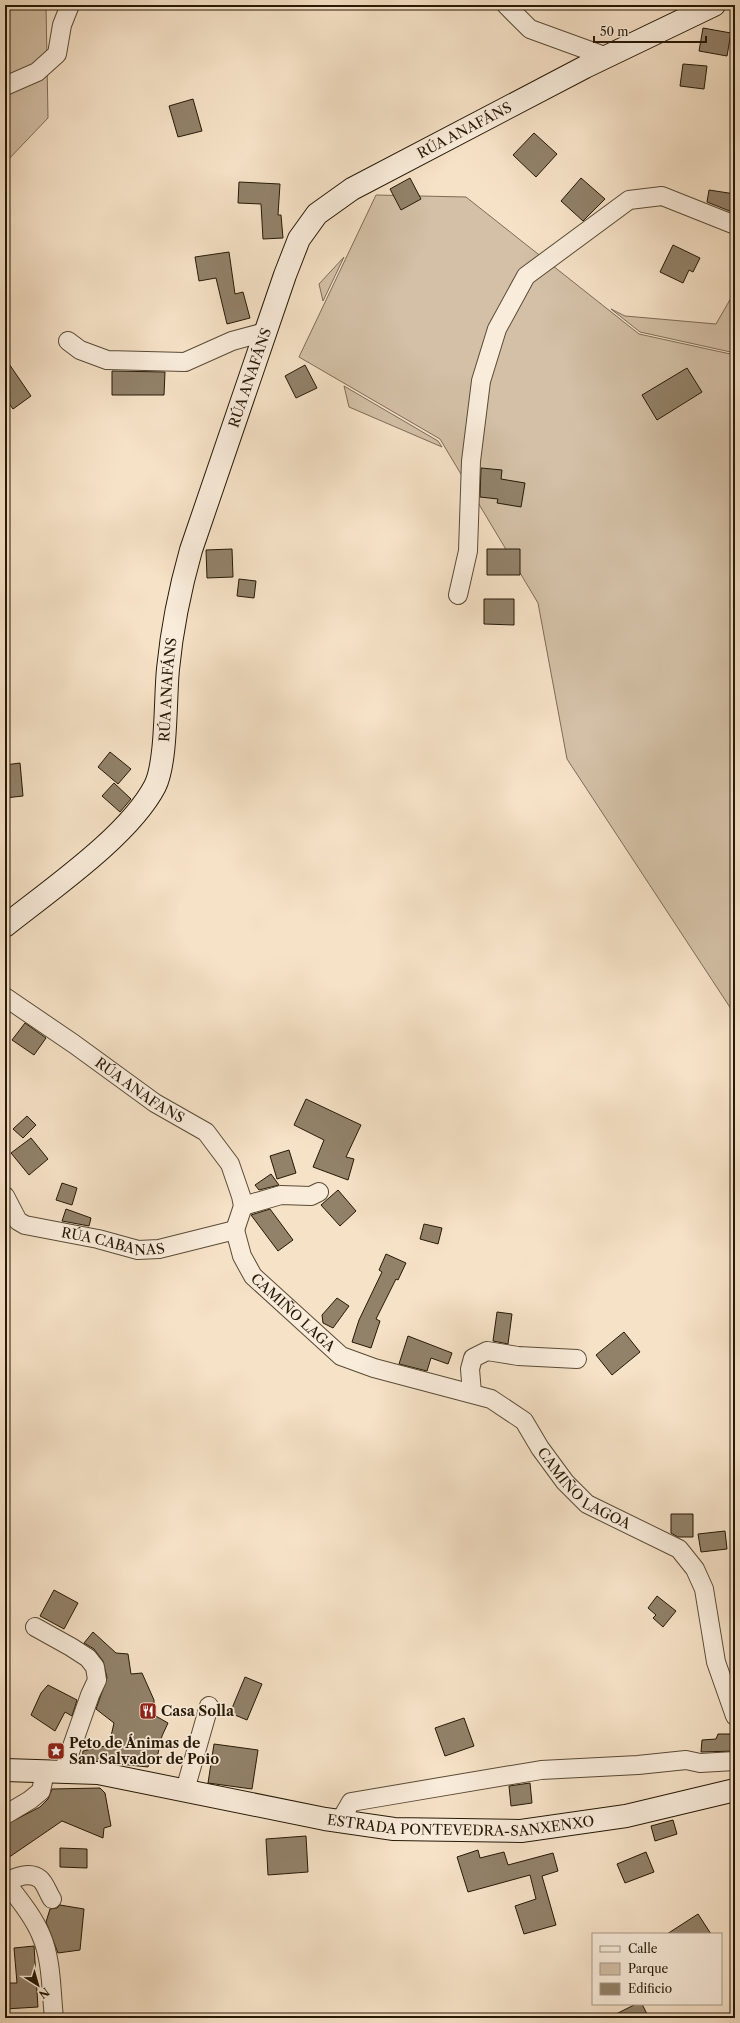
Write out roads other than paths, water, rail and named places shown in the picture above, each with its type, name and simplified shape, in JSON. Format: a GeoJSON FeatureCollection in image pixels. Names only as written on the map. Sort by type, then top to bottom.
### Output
{"type":"FeatureCollection","features":[{"type":"Feature","properties":{"kind":"street"},"geometry":{"type":"LineString","coordinates":[[5,86],[37,72],[57,54],[62,24],[70,5]]}},
{"type":"Feature","properties":{"kind":"street"},"geometry":{"type":"LineString","coordinates":[[506,5],[530,29],[607,57]]}},
{"type":"Feature","properties":{"kind":"street","name":"RÚA ANAFÁNS"},"geometry":{"type":"LineString","coordinates":[[5,926],[123,828],[144,805],[156,784],[161,761],[168,669],[180,589],[191,550],[265,332],[299,239],[316,214],[352,189],[607,57],[714,5]]}},
{"type":"Feature","properties":{"kind":"street"},"geometry":{"type":"LineString","coordinates":[[458,595],[468,551],[471,461],[481,382],[497,330],[526,276],[629,200],[662,196],[735,225]]}},
{"type":"Feature","properties":{"kind":"street"},"geometry":{"type":"LineString","coordinates":[[68,341],[80,350],[107,360],[185,362],[232,341],[265,332]]}},
{"type":"Feature","properties":{"kind":"street","name":"RÚA ANAFANS"},"geometry":{"type":"LineString","coordinates":[[5,997],[74,1044],[155,1103],[206,1132],[230,1164],[243,1206]]}},
{"type":"Feature","properties":{"kind":"street"},"geometry":{"type":"LineString","coordinates":[[235,1230],[243,1206],[281,1195],[311,1196],[319,1192]]}},
{"type":"Feature","properties":{"kind":"street","name":"RÚA CABANAS"},"geometry":{"type":"LineString","coordinates":[[5,1196],[18,1221],[25,1226],[98,1239],[138,1250],[159,1249],[235,1230]]}},
{"type":"Feature","properties":{"kind":"street","name":"CAMIÑO LAGA"},"geometry":{"type":"LineString","coordinates":[[235,1230],[242,1256],[253,1276],[341,1356],[374,1368],[472,1393]]}},
{"type":"Feature","properties":{"kind":"street"},"geometry":{"type":"LineString","coordinates":[[472,1393],[470,1369],[473,1358],[487,1351],[518,1356],[577,1359]]}},
{"type":"Feature","properties":{"kind":"street","name":"CAMIÑO LAGOA"},"geometry":{"type":"LineString","coordinates":[[472,1393],[492,1399],[524,1421],[540,1448],[565,1482],[587,1504],[679,1549],[695,1569],[704,1589],[716,1662],[735,1716]]}},
{"type":"Feature","properties":{"kind":"street"},"geometry":{"type":"LineString","coordinates":[[6,1809],[30,1800],[41,1791],[54,1772],[97,1680],[95,1667],[88,1658],[35,1627]]}},
{"type":"Feature","properties":{"kind":"street"},"geometry":{"type":"LineString","coordinates":[[185,1790],[209,1706]]}},
{"type":"Feature","properties":{"kind":"street"},"geometry":{"type":"LineString","coordinates":[[340,1821],[351,1802],[541,1770],[638,1765],[686,1760],[700,1763],[735,1760]]}},
{"type":"Feature","properties":{"kind":"street","name":"ESTRADA PONTEVEDRA-SANXENXO"},"geometry":{"type":"LineString","coordinates":[[5,1770],[98,1773],[340,1821],[394,1829],[521,1831],[626,1816],[735,1790]]}},
{"type":"Feature","properties":{"kind":"street"},"geometry":{"type":"LineString","coordinates":[[52,1899],[41,1879],[31,1875],[16,1876],[7,1887],[35,1922],[42,1936],[48,1958],[54,2018]]}},
{"type":"Feature","properties":{"kind":"place","name":"Casa Solla"},"geometry":{"type":"Point","coordinates":[148,1711]}},
{"type":"Feature","properties":{"kind":"place","name":"Peto de Ánimas de San Salvador de Poio"},"geometry":{"type":"Point","coordinates":[56,1751]}}]}
